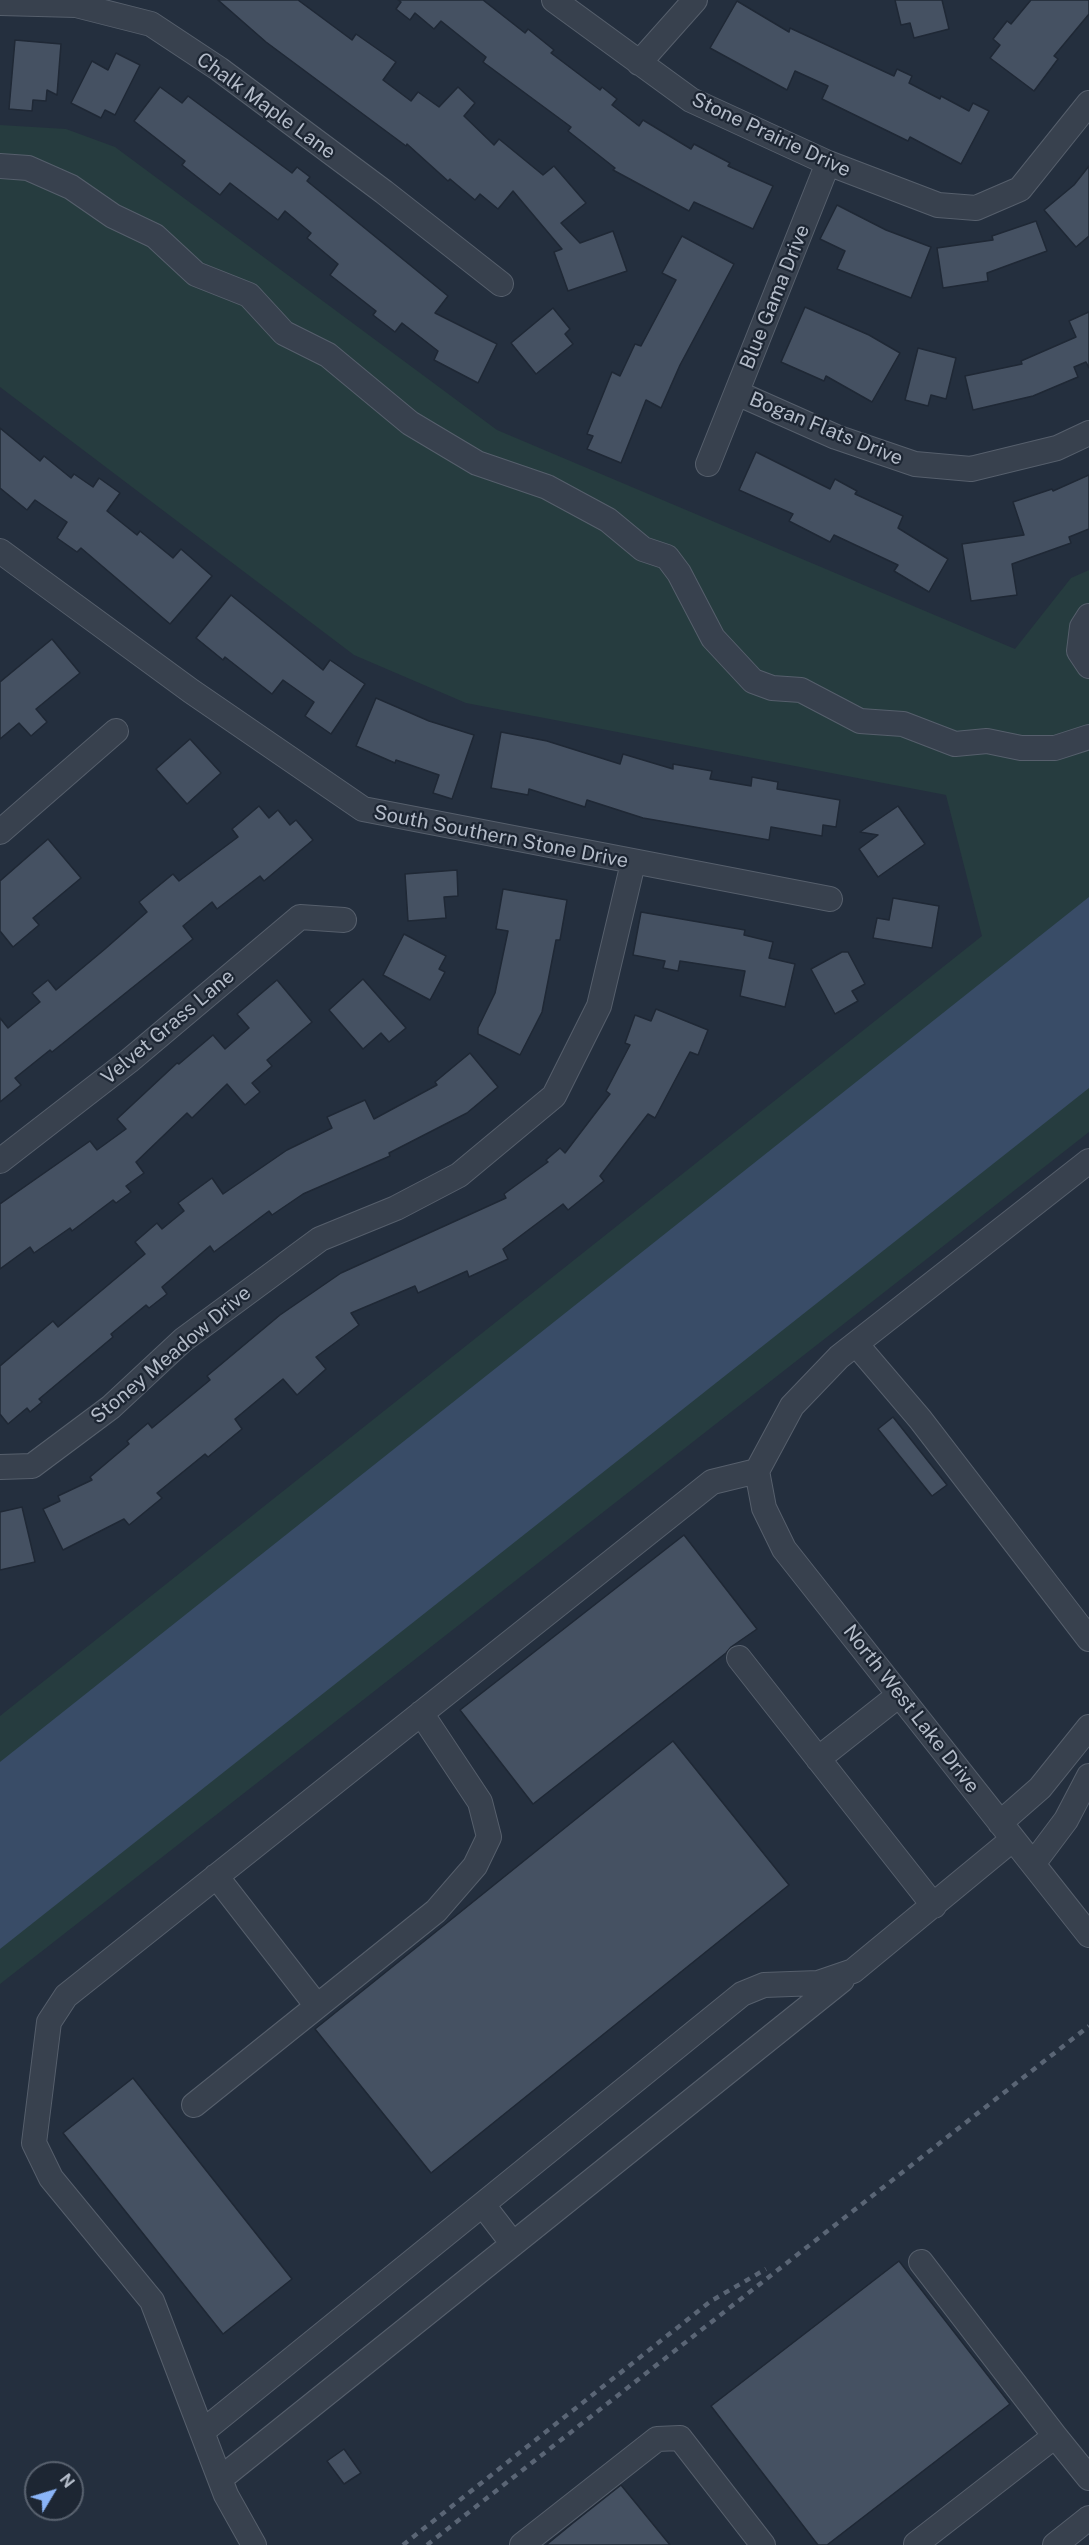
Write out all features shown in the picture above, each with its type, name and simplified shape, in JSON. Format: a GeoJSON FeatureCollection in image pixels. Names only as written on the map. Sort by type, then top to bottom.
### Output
{"type":"FeatureCollection","features":[{"type":"Feature","properties":{"kind":"street","name":"Stone Prairie Drive"},"geometry":{"type":"LineString","coordinates":[[554,0],[691,100],[828,163],[939,205],[976,208],[1020,189],[1089,103]]}},
{"type":"Feature","properties":{"kind":"street"},"geometry":{"type":"LineString","coordinates":[[639,63],[695,0]]}},
{"type":"Feature","properties":{"kind":"street","name":"Chalk Maple Lane"},"geometry":{"type":"LineString","coordinates":[[0,3],[76,2],[151,24],[219,69],[375,185],[501,284]]}},
{"type":"Feature","properties":{"kind":"street","name":"Blue Gama Drive"},"geometry":{"type":"LineString","coordinates":[[708,464],[828,163]]}},
{"type":"Feature","properties":{"kind":"street"},"geometry":{"type":"LineString","coordinates":[[0,166],[28,168],[71,187],[113,216],[155,236],[196,274],[249,296],[284,333],[328,355],[410,423],[477,463],[547,487],[608,520],[643,549],[667,557],[679,573],[713,638],[753,681],[772,688],[801,690],[860,721],[903,724],[955,744],[987,741],[1021,748],[1055,748],[1089,737]]}},
{"type":"Feature","properties":{"kind":"street","name":"Bogan Flats Drive"},"geometry":{"type":"LineString","coordinates":[[737,393],[836,437],[915,464],[971,469],[1057,448],[1089,434]]}},
{"type":"Feature","properties":{"kind":"street","name":"South Southern Stone Drive"},"geometry":{"type":"LineString","coordinates":[[0,551],[191,691],[363,809],[633,863],[830,899]]}},
{"type":"Feature","properties":{"kind":"street"},"geometry":{"type":"LineString","coordinates":[[1089,616],[1082,627],[1079,651],[1089,666]]}},
{"type":"Feature","properties":{"kind":"street"},"geometry":{"type":"LineString","coordinates":[[0,832],[116,731]]}},
{"type":"Feature","properties":{"kind":"street","name":"Stoney Meadow Drive"},"geometry":{"type":"LineString","coordinates":[[0,1467],[32,1466],[111,1407],[183,1340],[311,1245],[320,1239],[396,1208],[459,1175],[554,1096],[599,1006],[633,863]]}},
{"type":"Feature","properties":{"kind":"street","name":"Velvet Grass Lane"},"geometry":{"type":"LineString","coordinates":[[0,1161],[129,1061],[300,917],[344,920]]}},
{"type":"Feature","properties":{"kind":"street"},"geometry":{"type":"LineString","coordinates":[[254,2545],[220,2479],[152,2301],[51,2178],[34,2143],[49,2022],[66,1996],[712,1482],[757,1471],[792,1406],[839,1357],[1089,1161]]}},
{"type":"Feature","properties":{"kind":"street"},"geometry":{"type":"LineString","coordinates":[[856,1344],[920,1419],[1089,1639]]}},
{"type":"Feature","properties":{"kind":"street","name":"North West Lake Drive"},"geometry":{"type":"LineString","coordinates":[[757,1471],[764,1508],[784,1549],[1088,1932]]}},
{"type":"Feature","properties":{"kind":"street"},"geometry":{"type":"LineString","coordinates":[[739,1658],[934,1906]]}},
{"type":"Feature","properties":{"kind":"street"},"geometry":{"type":"LineString","coordinates":[[818,1759],[899,1695]]}},
{"type":"Feature","properties":{"kind":"street"},"geometry":{"type":"LineString","coordinates":[[194,2105],[436,1911],[475,1866],[489,1838],[480,1802],[421,1713]]}},
{"type":"Feature","properties":{"kind":"street"},"geometry":{"type":"LineString","coordinates":[[220,2479],[934,1906],[1007,1831],[1089,1727]]}},
{"type":"Feature","properties":{"kind":"street"},"geometry":{"type":"LineString","coordinates":[[1033,1864],[1066,1820],[1088,1779],[1058,1767]]}},
{"type":"Feature","properties":{"kind":"street"},"geometry":{"type":"LineString","coordinates":[[216,1876],[317,2006]]}},
{"type":"Feature","properties":{"kind":"street"},"geometry":{"type":"LineString","coordinates":[[202,2432],[742,1994],[764,1985],[818,1983],[853,1971]]}},
{"type":"Feature","properties":{"kind":"street"},"geometry":{"type":"LineString","coordinates":[[483,2205],[513,2244]]}},
{"type":"Feature","properties":{"kind":"street"},"geometry":{"type":"LineString","coordinates":[[921,2262],[1089,2478]]}},
{"type":"Feature","properties":{"kind":"street"},"geometry":{"type":"LineString","coordinates":[[916,2544],[1055,2436]]}},
{"type":"Feature","properties":{"kind":"street"},"geometry":{"type":"LineString","coordinates":[[522,2545],[657,2439],[680,2438],[763,2545]]}},
{"type":"Feature","properties":{"kind":"street"},"geometry":{"type":"LineString","coordinates":[[1055,2545],[1089,2518]]}},
{"type":"Feature","properties":{"kind":"green space"},"geometry":{"type":"Polygon","coordinates":[[[0,125],[66,129],[115,147],[497,430],[1015,649],[1071,578],[1089,570],[1089,1132],[0,1984],[0,1716],[982,936],[946,795],[466,703],[354,655],[0,387],[0,125]]]}},
{"type":"Feature","properties":{"kind":"water"},"geometry":{"type":"Polygon","coordinates":[[[1089,897],[1089,1088],[0,1949],[0,1762],[1089,897]]]}},
{"type":"Feature","properties":{"kind":"building"},"geometry":{"type":"Polygon","coordinates":[[[218,0],[298,0],[352,40],[356,34],[396,62],[383,80],[411,101],[418,92],[439,107],[458,87],[475,103],[464,116],[494,145],[499,139],[543,175],[554,166],[586,203],[561,223],[580,243],[613,231],[627,271],[568,291],[554,252],[562,249],[513,191],[498,209],[480,194],[475,200],[450,179],[448,181],[407,144],[406,146],[266,42],[218,0]]]}},
{"type":"Feature","properties":{"kind":"building"},"geometry":{"type":"Polygon","coordinates":[[[398,0],[483,0],[525,33],[528,29],[554,50],[551,53],[600,90],[602,87],[617,99],[612,105],[639,126],[643,120],[691,149],[694,144],[730,163],[728,166],[773,186],[753,229],[694,202],[689,211],[613,170],[615,168],[568,131],[571,127],[483,62],[486,57],[441,21],[434,29],[415,13],[410,20],[396,9],[401,2],[398,0]]]}},
{"type":"Feature","properties":{"kind":"building"},"geometry":{"type":"Polygon","coordinates":[[[895,0],[942,0],[949,29],[914,38],[910,23],[901,25],[895,0]]]}},
{"type":"Feature","properties":{"kind":"building"},"geometry":{"type":"Polygon","coordinates":[[[1031,0],[1089,0],[1089,14],[1054,56],[1058,59],[1034,91],[990,58],[1000,45],[993,39],[1007,21],[1011,24],[1031,0]]]}},
{"type":"Feature","properties":{"kind":"building"},"geometry":{"type":"Polygon","coordinates":[[[737,1],[789,32],[790,28],[894,76],[897,69],[912,76],[909,83],[940,99],[941,96],[969,111],[973,103],[989,111],[961,164],[910,137],[908,141],[822,99],[828,86],[795,71],[787,90],[710,48],[737,1]]]}},
{"type":"Feature","properties":{"kind":"building"},"geometry":{"type":"Polygon","coordinates":[[[15,40],[61,44],[57,95],[47,90],[46,101],[33,100],[32,111],[9,109],[15,40]]]}},
{"type":"Feature","properties":{"kind":"building"},"geometry":{"type":"Polygon","coordinates":[[[116,53],[140,65],[115,115],[105,110],[101,118],[71,103],[92,61],[108,70],[116,53]]]}},
{"type":"Feature","properties":{"kind":"building"},"geometry":{"type":"Polygon","coordinates":[[[160,87],[182,103],[188,96],[292,173],[297,167],[310,177],[307,181],[448,296],[435,313],[497,344],[478,383],[434,360],[438,351],[402,323],[395,332],[373,315],[376,311],[330,275],[338,264],[307,238],[311,233],[285,211],[278,220],[230,183],[220,195],[182,165],[185,161],[134,121],[160,87]]]}},
{"type":"Feature","properties":{"kind":"building"},"geometry":{"type":"Polygon","coordinates":[[[1089,166],[1089,236],[1076,247],[1044,210],[1074,185],[1089,166]]]}},
{"type":"Feature","properties":{"kind":"building"},"geometry":{"type":"Polygon","coordinates":[[[837,205],[886,230],[931,247],[911,298],[837,269],[845,251],[820,239],[837,205]]]}},
{"type":"Feature","properties":{"kind":"building"},"geometry":{"type":"Polygon","coordinates":[[[1036,221],[1047,251],[987,273],[988,281],[943,288],[937,248],[993,240],[992,236],[1036,221]]]}},
{"type":"Feature","properties":{"kind":"building"},"geometry":{"type":"Polygon","coordinates":[[[682,236],[734,264],[680,365],[661,408],[646,400],[621,463],[587,449],[593,436],[587,434],[612,372],[620,376],[635,344],[641,346],[676,280],[662,273],[682,236]]]}},
{"type":"Feature","properties":{"kind":"building"},"geometry":{"type":"Polygon","coordinates":[[[805,307],[869,335],[900,353],[872,402],[826,376],[824,381],[781,362],[805,307]]]}},
{"type":"Feature","properties":{"kind":"building"},"geometry":{"type":"Polygon","coordinates":[[[553,308],[570,329],[565,334],[573,344],[536,374],[511,343],[553,308]]]}},
{"type":"Feature","properties":{"kind":"building"},"geometry":{"type":"Polygon","coordinates":[[[1089,312],[1089,368],[1086,362],[1074,367],[1078,377],[1033,396],[973,410],[965,376],[1022,364],[1021,361],[1076,337],[1069,321],[1089,312]]]}},
{"type":"Feature","properties":{"kind":"building"},"geometry":{"type":"Polygon","coordinates":[[[918,348],[956,358],[946,399],[931,395],[928,406],[905,400],[918,348]]]}},
{"type":"Feature","properties":{"kind":"building"},"geometry":{"type":"Polygon","coordinates":[[[0,428],[40,461],[44,456],[71,478],[74,474],[93,487],[99,478],[120,493],[107,511],[137,535],[140,531],[173,558],[181,549],[212,576],[170,624],[81,548],[77,552],[57,538],[67,522],[35,500],[27,510],[0,488],[0,428]]]}},
{"type":"Feature","properties":{"kind":"building"},"geometry":{"type":"Polygon","coordinates":[[[756,452],[830,489],[835,479],[857,491],[855,494],[903,516],[898,528],[948,559],[929,592],[894,571],[898,565],[834,535],[830,542],[789,521],[793,514],[739,490],[756,452]]]}},
{"type":"Feature","properties":{"kind":"building"},"geometry":{"type":"Polygon","coordinates":[[[1089,475],[1089,529],[1069,537],[1071,543],[1012,564],[1017,595],[971,601],[962,544],[1024,535],[1013,502],[1052,489],[1053,491],[1089,475]]]}},
{"type":"Feature","properties":{"kind":"building"},"geometry":{"type":"Polygon","coordinates":[[[231,595],[323,670],[330,660],[365,684],[331,734],[305,716],[314,702],[283,680],[272,694],[225,657],[223,660],[196,638],[231,595]]]}},
{"type":"Feature","properties":{"kind":"building"},"geometry":{"type":"Polygon","coordinates":[[[52,639],[80,673],[36,709],[47,722],[31,736],[19,723],[0,739],[0,682],[52,639]]]}},
{"type":"Feature","properties":{"kind":"building"},"geometry":{"type":"Polygon","coordinates":[[[376,698],[429,721],[474,735],[452,799],[433,793],[439,775],[396,760],[395,763],[356,746],[376,698]]]}},
{"type":"Feature","properties":{"kind":"building"},"geometry":{"type":"Polygon","coordinates":[[[501,732],[547,741],[620,764],[623,754],[673,769],[673,764],[712,771],[710,779],[751,786],[752,777],[778,782],[777,789],[840,800],[836,827],[823,825],[822,836],[771,827],[769,840],[643,818],[587,800],[585,807],[529,789],[528,795],[491,788],[501,732]]]}},
{"type":"Feature","properties":{"kind":"building"},"geometry":{"type":"Polygon","coordinates":[[[190,739],[221,773],[187,804],[156,769],[190,739]]]}},
{"type":"Feature","properties":{"kind":"building"},"geometry":{"type":"Polygon","coordinates":[[[259,806],[269,818],[278,810],[290,825],[296,820],[313,840],[264,881],[260,876],[217,909],[212,902],[183,926],[193,939],[52,1052],[50,1050],[15,1078],[21,1085],[0,1102],[0,1018],[8,1028],[40,1002],[32,993],[48,980],[56,990],[147,912],[139,902],[173,874],[179,881],[238,837],[232,829],[259,806]]]}},
{"type":"Feature","properties":{"kind":"building"},"geometry":{"type":"Polygon","coordinates":[[[898,806],[925,844],[878,877],[859,849],[878,835],[860,832],[898,806]]]}},
{"type":"Feature","properties":{"kind":"building"},"geometry":{"type":"Polygon","coordinates":[[[48,839],[81,878],[33,918],[39,925],[13,947],[0,931],[0,881],[48,839]]]}},
{"type":"Feature","properties":{"kind":"building"},"geometry":{"type":"Polygon","coordinates":[[[457,870],[458,896],[444,897],[446,918],[408,921],[405,874],[457,870]]]}},
{"type":"Feature","properties":{"kind":"building"},"geometry":{"type":"Polygon","coordinates":[[[503,889],[567,900],[560,940],[556,940],[542,1012],[520,1055],[478,1034],[478,1028],[495,993],[508,931],[496,929],[503,889]]]}},
{"type":"Feature","properties":{"kind":"building"},"geometry":{"type":"Polygon","coordinates":[[[893,898],[939,906],[932,948],[873,938],[877,918],[889,920],[893,898]]]}},
{"type":"Feature","properties":{"kind":"building"},"geometry":{"type":"Polygon","coordinates":[[[641,912],[745,930],[744,935],[773,942],[769,958],[795,964],[785,1007],[740,996],[745,971],[680,961],[678,971],[663,968],[665,961],[633,955],[641,912]]]}},
{"type":"Feature","properties":{"kind":"building"},"geometry":{"type":"Polygon","coordinates":[[[404,934],[446,956],[439,969],[445,972],[430,1000],[383,975],[404,934]]]}},
{"type":"Feature","properties":{"kind":"building"},"geometry":{"type":"Polygon","coordinates":[[[842,952],[848,952],[865,984],[852,991],[858,1001],[835,1014],[811,969],[842,952]]]}},
{"type":"Feature","properties":{"kind":"building"},"geometry":{"type":"Polygon","coordinates":[[[363,979],[406,1028],[389,1042],[381,1033],[363,1049],[329,1010],[363,979]]]}},
{"type":"Feature","properties":{"kind":"building"},"geometry":{"type":"Polygon","coordinates":[[[277,980],[312,1022],[267,1060],[272,1066],[252,1083],[260,1092],[245,1105],[227,1084],[192,1118],[187,1113],[136,1162],[144,1173],[126,1186],[131,1192],[116,1203],[113,1200],[72,1231],[70,1228],[34,1253],[30,1247],[0,1269],[0,1204],[90,1141],[97,1150],[126,1129],[117,1119],[177,1063],[179,1064],[213,1035],[225,1049],[249,1028],[237,1014],[277,980]]]}},
{"type":"Feature","properties":{"kind":"building"},"geometry":{"type":"Polygon","coordinates":[[[656,1009],[708,1030],[698,1055],[690,1052],[655,1118],[648,1114],[600,1176],[604,1181],[568,1210],[563,1204],[503,1249],[508,1259],[469,1277],[467,1271],[418,1293],[415,1286],[351,1313],[359,1325],[316,1357],[326,1369],[297,1395],[283,1379],[235,1419],[242,1429],[208,1457],[205,1454],[157,1493],[162,1498],[129,1525],[124,1519],[63,1550],[43,1509],[60,1501],[58,1496],[92,1480],[90,1477],[129,1444],[127,1441],[148,1423],[152,1428],[210,1380],[207,1376],[280,1315],[341,1273],[506,1198],[504,1194],[548,1162],[546,1160],[560,1148],[565,1153],[610,1094],[606,1091],[630,1045],[625,1043],[635,1015],[651,1021],[656,1009]]]}},
{"type":"Feature","properties":{"kind":"building"},"geometry":{"type":"Polygon","coordinates":[[[470,1053],[498,1087],[467,1113],[389,1153],[390,1156],[303,1194],[272,1215],[269,1211],[214,1252],[210,1246],[162,1287],[167,1294],[149,1308],[146,1305],[111,1334],[113,1337],[39,1399],[42,1402],[30,1412],[27,1408],[8,1424],[0,1414],[0,1366],[53,1321],[58,1327],[145,1254],[135,1242],[157,1223],[162,1229],[184,1211],[178,1203],[212,1178],[223,1194],[287,1150],[332,1128],[327,1117],[365,1100],[374,1119],[437,1085],[435,1082],[470,1053]]]}},
{"type":"Feature","properties":{"kind":"building"},"geometry":{"type":"Polygon","coordinates":[[[893,1417],[947,1485],[932,1496],[878,1429],[893,1417]]]}},
{"type":"Feature","properties":{"kind":"building"},"geometry":{"type":"Polygon","coordinates":[[[22,1507],[35,1562],[0,1570],[0,1512],[22,1507]]]}},
{"type":"Feature","properties":{"kind":"building"},"geometry":{"type":"Polygon","coordinates":[[[684,1535],[757,1629],[731,1647],[533,1804],[460,1710],[684,1535]]]}},
{"type":"Feature","properties":{"kind":"building"},"geometry":{"type":"Polygon","coordinates":[[[673,1741],[789,1885],[431,2173],[315,2029],[673,1741]]]}},
{"type":"Feature","properties":{"kind":"building"},"geometry":{"type":"Polygon","coordinates":[[[133,2078],[292,2279],[223,2334],[63,2133],[133,2078]]]}},
{"type":"Feature","properties":{"kind":"building"},"geometry":{"type":"Polygon","coordinates":[[[899,2261],[1010,2404],[827,2545],[818,2545],[711,2406],[899,2261]]]}},
{"type":"Feature","properties":{"kind":"building"},"geometry":{"type":"Polygon","coordinates":[[[344,2449],[361,2473],[344,2484],[327,2461],[344,2449]]]}},
{"type":"Feature","properties":{"kind":"building"},"geometry":{"type":"Polygon","coordinates":[[[621,2485],[670,2545],[546,2545],[573,2523],[621,2485]]]}},
{"type":"Feature","properties":{"kind":"railway"},"geometry":{"type":"LineString","coordinates":[[427,2545],[1089,2026]]}},
{"type":"Feature","properties":{"kind":"railway"},"geometry":{"type":"LineString","coordinates":[[403,2545],[711,2301],[766,2269]]}}]}
